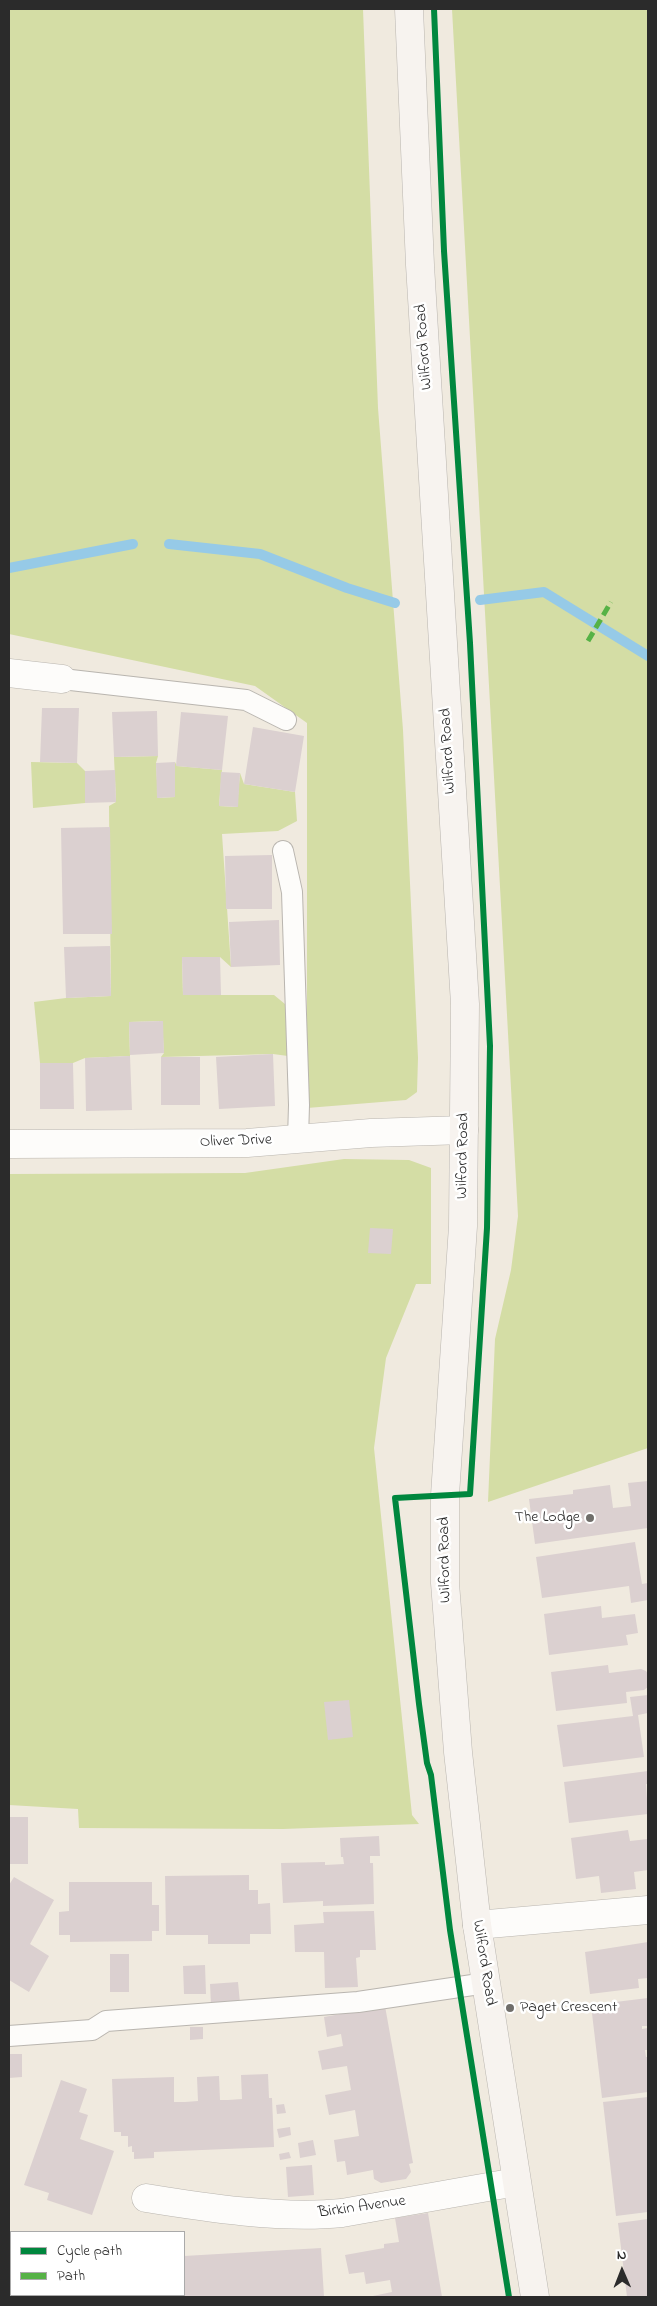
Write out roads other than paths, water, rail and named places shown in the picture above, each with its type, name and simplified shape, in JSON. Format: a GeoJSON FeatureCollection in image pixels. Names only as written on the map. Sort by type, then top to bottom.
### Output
{"type":"FeatureCollection","features":[{"type":"Feature","properties":{"kind":"main road","name":"Wilford Road"},"geometry":{"type":"LineString","coordinates":[[409,9],[420,265],[465,1004],[463,1226],[445,1495],[444,1573],[458,1752],[477,1925],[535,2297]]}},
{"type":"Feature","properties":{"kind":"street"},"geometry":{"type":"LineString","coordinates":[[9,673],[62,679]]}},
{"type":"Feature","properties":{"kind":"street","name":"Oliver Drive"},"geometry":{"type":"LineString","coordinates":[[9,1144],[248,1143],[371,1133],[464,1130]]}},
{"type":"Feature","properties":{"kind":"street"},"geometry":{"type":"LineString","coordinates":[[477,1925],[648,1910]]}},
{"type":"Feature","properties":{"kind":"street","name":"Birkin Avenue"},"geometry":{"type":"LineString","coordinates":[[146,2198],[207,2208],[319,2215],[342,2213],[516,2182]]}},
{"type":"Feature","properties":{"kind":"lane"},"geometry":{"type":"LineString","coordinates":[[62,679],[246,700],[286,720]]}},
{"type":"Feature","properties":{"kind":"lane"},"geometry":{"type":"LineString","coordinates":[[283,851],[292,892],[299,1105],[298,1138]]}},
{"type":"Feature","properties":{"kind":"lane"},"geometry":{"type":"LineString","coordinates":[[9,2036],[92,2030],[106,2022],[358,2002],[486,1983]]}},
{"type":"Feature","properties":{"kind":"waterway"},"geometry":{"type":"LineString","coordinates":[[9,568],[133,544]]}},
{"type":"Feature","properties":{"kind":"waterway"},"geometry":{"type":"LineString","coordinates":[[169,544],[260,554],[347,588],[395,603]]}},
{"type":"Feature","properties":{"kind":"waterway"},"geometry":{"type":"LineString","coordinates":[[480,600],[544,592],[648,656]]}},
{"type":"Feature","properties":{"kind":"place","name":"The Lodge"},"geometry":{"type":"Point","coordinates":[590,1518]}},
{"type":"Feature","properties":{"kind":"place","name":"Paget Crescent"},"geometry":{"type":"Point","coordinates":[510,2008]}}]}
